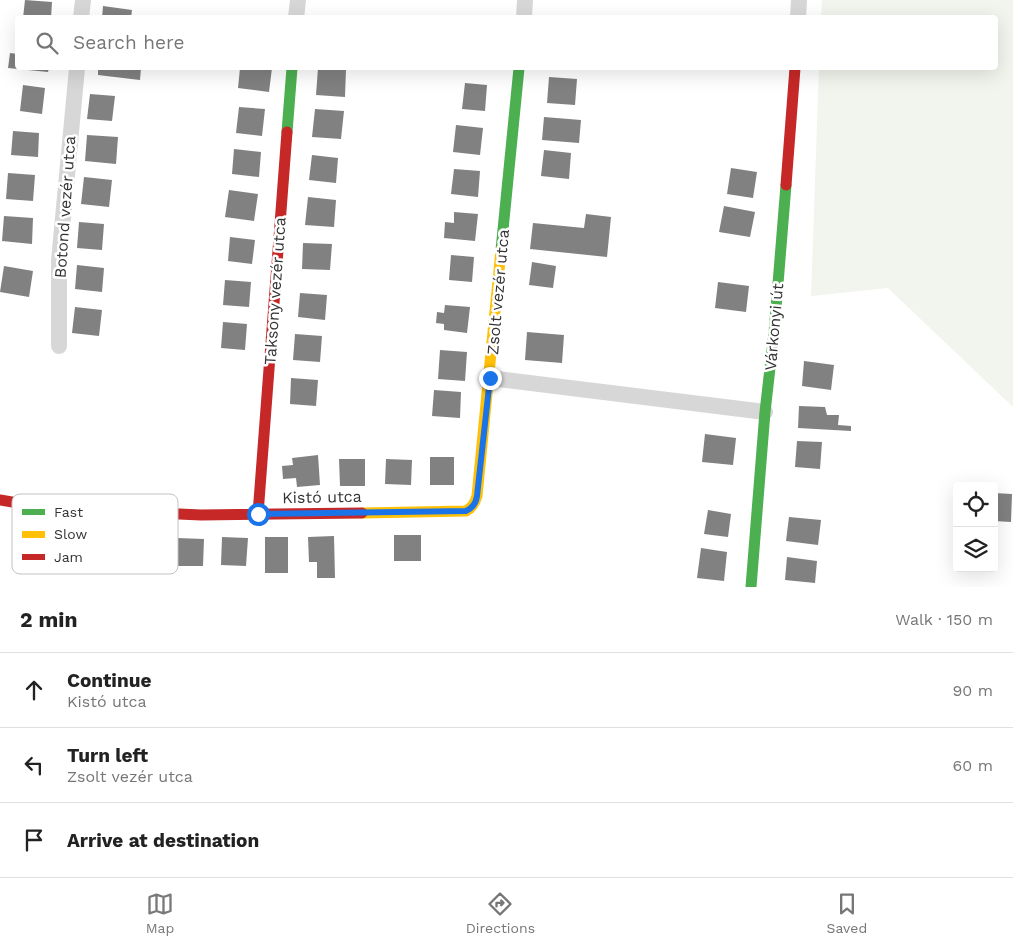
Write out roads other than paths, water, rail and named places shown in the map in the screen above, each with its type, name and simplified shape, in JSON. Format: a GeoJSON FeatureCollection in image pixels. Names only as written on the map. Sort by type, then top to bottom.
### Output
{"type":"FeatureCollection","features":[{"type":"Feature","properties":{"kind":"street"},"geometry":{"type":"LineString","coordinates":[[82,15],[83,0]]}},
{"type":"Feature","properties":{"kind":"street"},"geometry":{"type":"LineString","coordinates":[[296,15],[298,0]]}},
{"type":"Feature","properties":{"kind":"street"},"geometry":{"type":"LineString","coordinates":[[524,15],[526,0]]}},
{"type":"Feature","properties":{"kind":"street"},"geometry":{"type":"LineString","coordinates":[[798,15],[799,0]]}},
{"type":"Feature","properties":{"kind":"street","name":"Botond vezér utca"},"geometry":{"type":"LineString","coordinates":[[59,346],[59,261],[77,70]]}},
{"type":"Feature","properties":{"kind":"street","name":"Taksony vezér utca"},"geometry":{"type":"LineString","coordinates":[[258,514],[292,70]]}},
{"type":"Feature","properties":{"kind":"street","name":"Zsolt vezér utca"},"geometry":{"type":"LineString","coordinates":[[466,511],[473,506],[477,496],[519,70]]}},
{"type":"Feature","properties":{"kind":"street","name":"Várkonyi út"},"geometry":{"type":"LineString","coordinates":[[751,587],[795,70]]}},
{"type":"Feature","properties":{"kind":"street"},"geometry":{"type":"LineString","coordinates":[[490,378],[765,412]]}},
{"type":"Feature","properties":{"kind":"street","name":"Kistó utca"},"geometry":{"type":"LineString","coordinates":[[178,514],[466,511]]}}]}
